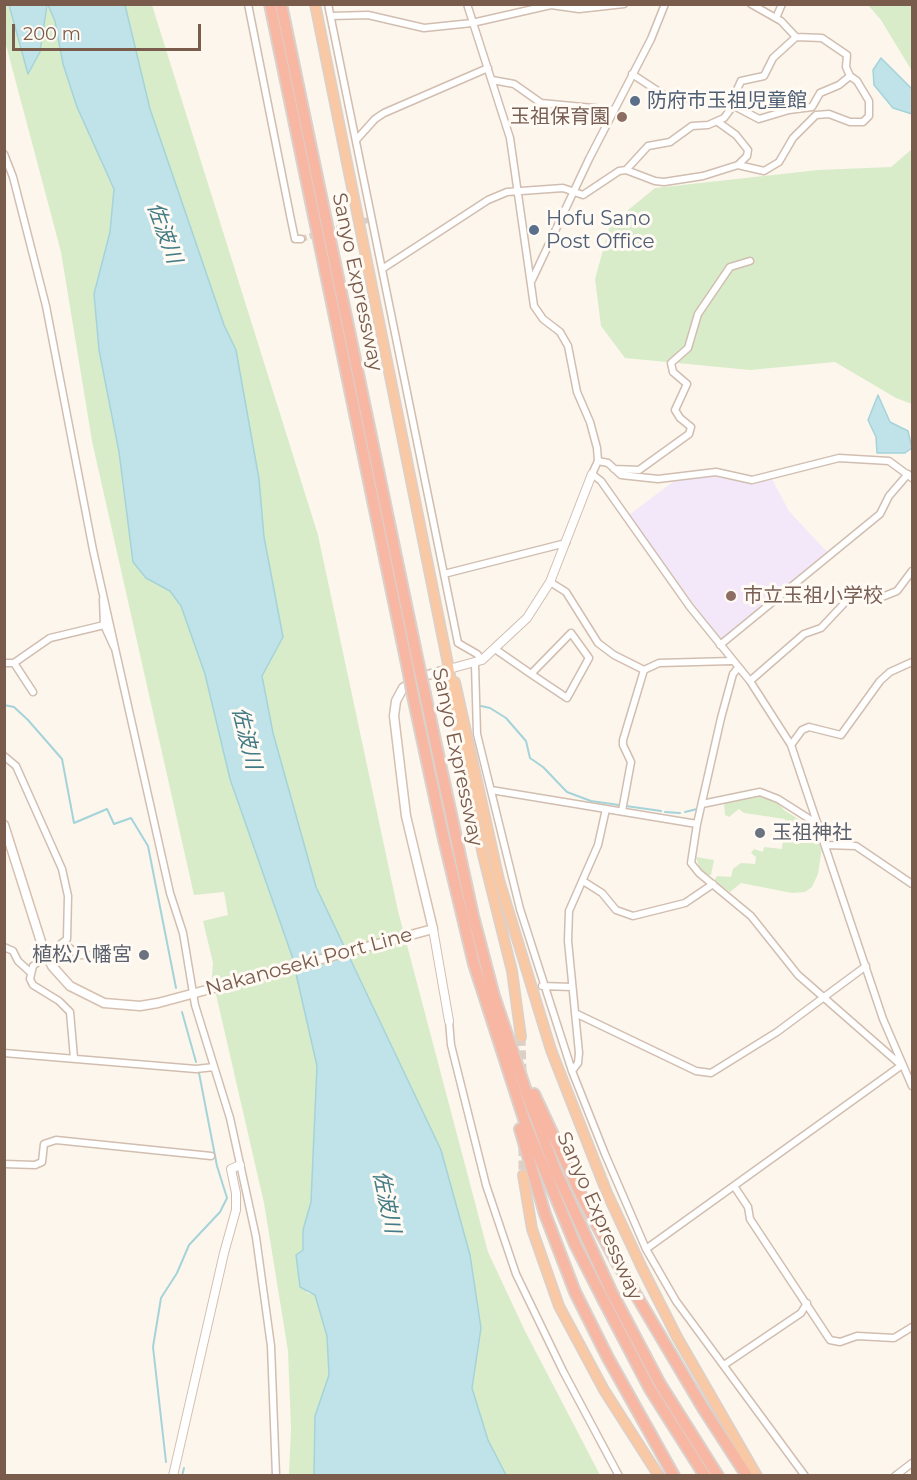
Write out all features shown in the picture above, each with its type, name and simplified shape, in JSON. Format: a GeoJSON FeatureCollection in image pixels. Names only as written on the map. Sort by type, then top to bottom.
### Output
{"type":"FeatureCollection","features":[{"type":"Feature","properties":{"kind":"highway","name":"Sanyo Expressway"},"geometry":{"type":"LineString","coordinates":[[270,4],[419,695],[494,996],[555,1169],[629,1339]]}},
{"type":"Feature","properties":{"kind":"highway","name":"Sanyo Expressway"},"geometry":{"type":"LineString","coordinates":[[281,4],[413,668]]}},
{"type":"Feature","properties":{"kind":"highway"},"geometry":{"type":"LineString","coordinates":[[315,4],[449,669],[464,763],[483,855],[512,971],[521,1037]]}},
{"type":"Feature","properties":{"kind":"highway"},"geometry":{"type":"LineString","coordinates":[[449,669],[456,682],[499,880],[518,947],[551,1050],[581,1130],[607,1193],[677,1337],[757,1476]]}},
{"type":"Feature","properties":{"kind":"highway","name":"Sanyo Expressway"},"geometry":{"type":"LineString","coordinates":[[419,695],[458,902],[503,1061],[526,1125],[571,1233],[681,1428],[705,1476]]}},
{"type":"Feature","properties":{"kind":"highway"},"geometry":{"type":"LineString","coordinates":[[494,996],[543,1116],[590,1213],[703,1408],[747,1476]]}},
{"type":"Feature","properties":{"kind":"highway"},"geometry":{"type":"LineString","coordinates":[[503,1061],[506,1086],[560,1258],[608,1358],[675,1476]]}},
{"type":"Feature","properties":{"kind":"highway"},"geometry":{"type":"LineString","coordinates":[[524,1175],[536,1245],[559,1306],[604,1390],[658,1476]]}},
{"type":"Feature","properties":{"kind":"highway","name":"Sanyo Expressway"},"geometry":{"type":"LineString","coordinates":[[681,1428],[718,1476]]}},
{"type":"Feature","properties":{"kind":"main road","name":"Nakanoseki Port Line"},"geometry":{"type":"LineString","coordinates":[[4,825],[47,956],[59,975],[70,986],[104,1003],[140,1006],[193,994],[433,929],[406,816],[394,716],[396,701],[404,688],[417,678],[449,669]]}},
{"type":"Feature","properties":{"kind":"street"},"geometry":{"type":"LineString","coordinates":[[248,4],[295,239],[302,238]]}},
{"type":"Feature","properties":{"kind":"street"},"geometry":{"type":"LineString","coordinates":[[328,4],[458,643],[463,648],[477,654],[477,734],[519,909],[542,986],[572,1071],[646,1249],[676,1301],[805,1476]]}},
{"type":"Feature","properties":{"kind":"street"},"geometry":{"type":"LineString","coordinates":[[449,669],[478,662],[527,618],[550,582],[598,461],[590,422],[577,392],[568,346],[560,332],[537,313],[510,138],[467,4]]}},
{"type":"Feature","properties":{"kind":"street"},"geometry":{"type":"LineString","coordinates":[[331,16],[368,15],[424,28],[472,23],[551,5],[579,9],[624,4]]}},
{"type":"Feature","properties":{"kind":"street"},"geometry":{"type":"LineString","coordinates":[[531,280],[665,4]]}},
{"type":"Feature","properties":{"kind":"street"},"geometry":{"type":"LineString","coordinates":[[738,165],[764,171],[771,169],[779,162],[793,138],[816,115],[829,114],[850,122],[863,122],[869,116],[869,101],[857,81],[850,76],[846,67],[847,55],[822,38],[796,37],[776,18],[751,4]]}},
{"type":"Feature","properties":{"kind":"street"},"geometry":{"type":"LineString","coordinates":[[776,18],[782,4]]}},
{"type":"Feature","properties":{"kind":"street"},"geometry":{"type":"LineString","coordinates":[[626,170],[648,146],[670,142],[692,126],[718,122],[730,112],[733,98],[741,81],[764,76],[773,58],[796,37]]}},
{"type":"Feature","properties":{"kind":"street"},"geometry":{"type":"LineString","coordinates":[[357,139],[375,119],[384,113],[488,68]]}},
{"type":"Feature","properties":{"kind":"street"},"geometry":{"type":"LineString","coordinates":[[632,74],[667,97],[677,99],[704,96],[719,98],[759,119],[789,110],[812,107],[820,93],[830,91],[850,76]]}},
{"type":"Feature","properties":{"kind":"street"},"geometry":{"type":"LineString","coordinates":[[492,80],[514,84],[541,103],[614,110]]}},
{"type":"Feature","properties":{"kind":"street"},"geometry":{"type":"LineString","coordinates":[[382,269],[488,200],[518,191],[563,188],[574,194],[583,195],[619,171],[626,170],[655,182],[664,182],[703,176],[738,165],[747,156],[748,150],[736,135],[718,122]]}},
{"type":"Feature","properties":{"kind":"street"},"geometry":{"type":"LineString","coordinates":[[4,154],[13,177],[46,306],[93,550],[118,652],[170,893],[189,953],[193,994],[230,1118],[256,1237],[271,1346],[276,1476]]}},
{"type":"Feature","properties":{"kind":"street"},"geometry":{"type":"LineString","coordinates":[[613,469],[639,470],[689,434],[691,427],[680,418],[675,410],[687,384],[673,372],[671,363],[688,348],[698,314],[730,267],[750,261]]}},
{"type":"Feature","properties":{"kind":"street"},"geometry":{"type":"LineString","coordinates":[[598,461],[608,462],[621,475],[658,479],[716,472],[752,480],[839,458],[889,462],[910,476],[889,496],[880,514],[720,645]]}},
{"type":"Feature","properties":{"kind":"street"},"geometry":{"type":"LineString","coordinates":[[592,474],[601,481],[720,645],[750,681],[791,745],[882,1019],[912,1086]]}},
{"type":"Feature","properties":{"kind":"street"},"geometry":{"type":"LineString","coordinates":[[444,574],[566,543]]}},
{"type":"Feature","properties":{"kind":"street"},"geometry":{"type":"LineString","coordinates":[[750,681],[804,634],[821,628],[852,595],[882,597],[897,591],[912,571]]}},
{"type":"Feature","properties":{"kind":"street"},"geometry":{"type":"LineString","coordinates":[[550,582],[566,592],[598,643],[614,655],[644,670]]}},
{"type":"Feature","properties":{"kind":"street"},"geometry":{"type":"LineString","coordinates":[[104,595],[104,625],[118,652]]}},
{"type":"Feature","properties":{"kind":"street"},"geometry":{"type":"LineString","coordinates":[[4,663],[14,663],[51,638],[104,625]]}},
{"type":"Feature","properties":{"kind":"street"},"geometry":{"type":"LineString","coordinates":[[495,649],[531,674],[567,698],[589,658],[571,633],[531,674]]}},
{"type":"Feature","properties":{"kind":"street"},"geometry":{"type":"LineString","coordinates":[[622,812],[631,762],[622,745],[644,670],[659,663],[732,661]]}},
{"type":"Feature","properties":{"kind":"street"},"geometry":{"type":"LineString","coordinates":[[791,745],[802,730],[809,727],[841,735],[880,681],[890,672],[912,662]]}},
{"type":"Feature","properties":{"kind":"street"},"geometry":{"type":"LineString","coordinates":[[14,663],[33,692]]}},
{"type":"Feature","properties":{"kind":"street"},"geometry":{"type":"LineString","coordinates":[[738,668],[733,674],[721,718],[697,824],[691,863],[751,916],[798,975],[902,1065]]}},
{"type":"Feature","properties":{"kind":"street"},"geometry":{"type":"LineString","coordinates":[[4,756],[16,766],[62,869],[68,896],[69,931],[64,944],[33,966],[30,972]]}},
{"type":"Feature","properties":{"kind":"street"},"geometry":{"type":"LineString","coordinates":[[491,790],[697,824]]}},
{"type":"Feature","properties":{"kind":"street"},"geometry":{"type":"LineString","coordinates":[[702,804],[760,792],[778,799],[819,825]]}},
{"type":"Feature","properties":{"kind":"street"},"geometry":{"type":"LineString","coordinates":[[572,1071],[578,1063],[579,1053],[568,917],[598,845],[606,809]]}},
{"type":"Feature","properties":{"kind":"street"},"geometry":{"type":"LineString","coordinates":[[826,845],[856,846],[912,884]]}},
{"type":"Feature","properties":{"kind":"street"},"geometry":{"type":"LineString","coordinates":[[583,880],[602,893],[616,910],[633,916],[685,903],[713,884]]}},
{"type":"Feature","properties":{"kind":"street"},"geometry":{"type":"LineString","coordinates":[[433,929],[451,1045],[489,1196],[510,1257],[538,1321],[619,1476]]}},
{"type":"Feature","properties":{"kind":"street"},"geometry":{"type":"LineString","coordinates":[[64,944],[79,955],[110,956]]}},
{"type":"Feature","properties":{"kind":"street"},"geometry":{"type":"LineString","coordinates":[[4,948],[13,951],[18,961],[30,972],[33,986],[58,1001],[70,1012],[74,1058]]}},
{"type":"Feature","properties":{"kind":"street"},"geometry":{"type":"LineString","coordinates":[[575,1013],[696,1071],[711,1073],[748,1051],[866,966]]}},
{"type":"Feature","properties":{"kind":"street"},"geometry":{"type":"LineString","coordinates":[[542,986],[572,987]]}},
{"type":"Feature","properties":{"kind":"street"},"geometry":{"type":"LineString","coordinates":[[4,1053],[196,1069],[214,1068]]}},
{"type":"Feature","properties":{"kind":"street"},"geometry":{"type":"LineString","coordinates":[[646,1249],[902,1065]]}},
{"type":"Feature","properties":{"kind":"street"},"geometry":{"type":"LineString","coordinates":[[906,1073],[912,1067]]}},
{"type":"Feature","properties":{"kind":"street"},"geometry":{"type":"LineString","coordinates":[[4,1164],[35,1165],[42,1162],[44,1144],[56,1140],[211,1156]]}},
{"type":"Feature","properties":{"kind":"street"},"geometry":{"type":"LineString","coordinates":[[173,1476],[236,1210],[237,1193],[231,1170],[240,1165]]}},
{"type":"Feature","properties":{"kind":"street"},"geometry":{"type":"LineString","coordinates":[[734,1186],[748,1208],[750,1219],[807,1303],[826,1336],[835,1342],[857,1336],[894,1338],[912,1327]]}},
{"type":"Feature","properties":{"kind":"street"},"geometry":{"type":"LineString","coordinates":[[724,1365],[801,1312],[807,1303]]}},
{"type":"Feature","properties":{"kind":"street"},"geometry":{"type":"LineString","coordinates":[[895,1476],[912,1463]]}},
{"type":"Feature","properties":{"kind":"shaded area","name":"市立玉祖小学校"},"geometry":{"type":"Polygon","coordinates":[[[713,475],[753,483],[772,479],[789,511],[827,552],[720,640],[629,515],[674,481],[713,475]]]}},
{"type":"Feature","properties":{"kind":"green space"},"geometry":{"type":"Polygon","coordinates":[[[4,5],[9,5],[28,73],[48,5],[55,21],[63,64],[114,189],[110,232],[94,295],[99,350],[146,578],[170,591],[181,606],[205,674],[230,779],[292,956],[317,1066],[311,1202],[303,1230],[303,1250],[307,1293],[315,1295],[327,1336],[329,1375],[315,1416],[314,1475],[289,1475],[291,1429],[288,1351],[264,1203],[212,977],[213,963],[203,921],[228,915],[224,892],[194,895],[92,441],[61,252],[5,41],[4,5]]]}},
{"type":"Feature","properties":{"kind":"green space"},"geometry":{"type":"Polygon","coordinates":[[[125,5],[152,5],[318,535],[398,911],[488,1252],[525,1331],[600,1475],[506,1475],[488,1440],[472,1388],[481,1328],[470,1255],[441,1150],[316,887],[273,733],[262,676],[283,637],[264,537],[259,479],[236,350],[224,325],[150,109],[125,5]]]}},
{"type":"Feature","properties":{"kind":"green space"},"geometry":{"type":"Polygon","coordinates":[[[868,5],[912,5],[912,71],[881,20],[868,5]]]}},
{"type":"Feature","properties":{"kind":"green space"},"geometry":{"type":"Polygon","coordinates":[[[912,149],[912,404],[896,398],[835,362],[750,370],[625,358],[601,326],[595,279],[610,225],[655,188],[818,170],[891,167],[912,149]]]}},
{"type":"Feature","properties":{"kind":"green space"},"geometry":{"type":"Polygon","coordinates":[[[761,795],[777,801],[784,810],[817,831],[822,847],[818,874],[812,887],[805,892],[792,893],[741,883],[730,892],[714,881],[717,876],[731,877],[733,869],[741,863],[755,864],[756,857],[751,853],[754,849],[763,852],[764,847],[782,849],[785,819],[744,813],[739,809],[729,817],[725,815],[724,803],[761,795]]]}},
{"type":"Feature","properties":{"kind":"green space"},"geometry":{"type":"Polygon","coordinates":[[[696,857],[714,860],[711,875],[706,875],[700,870],[696,857]]]}},
{"type":"Feature","properties":{"kind":"water"},"geometry":{"type":"Polygon","coordinates":[[[9,5],[47,5],[40,52],[28,74],[9,5]]]}},
{"type":"Feature","properties":{"kind":"water","name":"佐波川"},"geometry":{"type":"Polygon","coordinates":[[[48,5],[125,5],[150,109],[224,325],[236,350],[259,479],[264,537],[283,637],[262,676],[273,733],[316,887],[441,1150],[470,1255],[481,1328],[472,1388],[488,1440],[506,1475],[314,1475],[315,1416],[329,1375],[327,1336],[315,1295],[300,1287],[296,1255],[303,1250],[303,1230],[311,1202],[317,1066],[292,956],[230,779],[205,674],[181,606],[170,591],[146,578],[133,562],[119,452],[99,350],[94,294],[110,232],[114,189],[77,107],[63,64],[55,21],[48,5]]]}},
{"type":"Feature","properties":{"kind":"water"},"geometry":{"type":"Polygon","coordinates":[[[881,58],[912,89],[912,114],[893,108],[874,85],[873,70],[881,58]]]}},
{"type":"Feature","properties":{"kind":"water"},"geometry":{"type":"Polygon","coordinates":[[[878,395],[890,422],[908,431],[912,448],[905,453],[877,453],[876,437],[868,420],[878,395]]]}},
{"type":"Feature","properties":{"kind":"waterway"},"geometry":{"type":"LineString","coordinates":[[4,705],[14,707],[28,720],[62,759],[74,823],[107,809],[114,824],[131,818],[148,846],[176,988]]}},
{"type":"Feature","properties":{"kind":"waterway"},"geometry":{"type":"LineString","coordinates":[[481,706],[490,708],[506,718],[526,741],[530,758],[543,767],[567,792],[591,801],[661,811]]}},
{"type":"Feature","properties":{"kind":"waterway"},"geometry":{"type":"LineString","coordinates":[[685,812],[697,809]]}},
{"type":"Feature","properties":{"kind":"waterway"},"geometry":{"type":"LineString","coordinates":[[665,812],[680,813]]}},
{"type":"Feature","properties":{"kind":"waterway"},"geometry":{"type":"LineString","coordinates":[[182,1012],[196,1062]]}},
{"type":"Feature","properties":{"kind":"waterway"},"geometry":{"type":"LineString","coordinates":[[166,1462],[153,1347],[161,1298],[177,1273],[189,1245],[220,1212],[227,1198],[217,1166],[199,1073]]}},
{"type":"Feature","properties":{"kind":"waterway"},"geometry":{"type":"LineString","coordinates":[[182,1476],[184,1468]]}},
{"type":"Feature","properties":{"kind":"tunnel"},"geometry":{"type":"LineString","coordinates":[[328,231],[372,219]]}},
{"type":"Feature","properties":{"kind":"tunnel"},"geometry":{"type":"LineString","coordinates":[[301,239],[318,234]]}},
{"type":"Feature","properties":{"kind":"tunnel"},"geometry":{"type":"LineString","coordinates":[[521,1037],[522,1073]]}},
{"type":"Feature","properties":{"kind":"tunnel"},"geometry":{"type":"LineString","coordinates":[[523,1147],[523,1175]]}},
{"type":"Feature","properties":{"kind":"place","name":"防府市玉祖児童館"},"geometry":{"type":"Point","coordinates":[635,101]}},
{"type":"Feature","properties":{"kind":"place","name":"玉祖保育園"},"geometry":{"type":"Point","coordinates":[622,117]}},
{"type":"Feature","properties":{"kind":"place","name":"Hofu Sano Post Office"},"geometry":{"type":"Point","coordinates":[534,230]}},
{"type":"Feature","properties":{"kind":"place","name":"市立玉祖小学校"},"geometry":{"type":"Point","coordinates":[731,596]}},
{"type":"Feature","properties":{"kind":"place","name":"玉祖神社"},"geometry":{"type":"Point","coordinates":[760,833]}},
{"type":"Feature","properties":{"kind":"place","name":"植松八幡宮"},"geometry":{"type":"Point","coordinates":[144,955]}}]}
